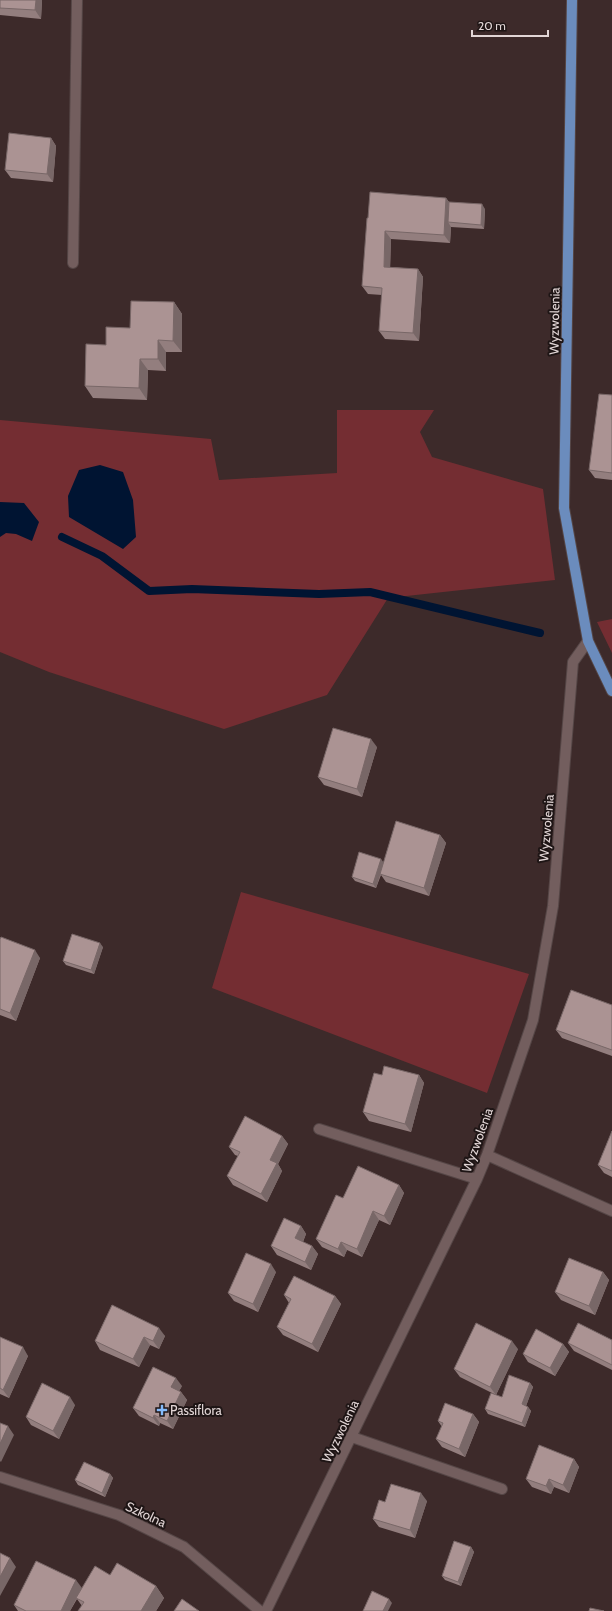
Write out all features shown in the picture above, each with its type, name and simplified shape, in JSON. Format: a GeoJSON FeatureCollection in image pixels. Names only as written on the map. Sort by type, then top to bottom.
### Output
{"type":"FeatureCollection","features":[{"type":"Feature","properties":{"kind":"main road","name":"Wyzwolenia"},"geometry":{"type":"LineString","coordinates":[[572,0],[564,508],[588,641],[612,691]]}},
{"type":"Feature","properties":{"kind":"street"},"geometry":{"type":"LineString","coordinates":[[73,263],[78,0]]}},
{"type":"Feature","properties":{"kind":"street","name":"Wyzwolenia"},"geometry":{"type":"LineString","coordinates":[[266,1611],[477,1179],[487,1155],[533,1020],[553,906],[573,662],[588,641]]}},
{"type":"Feature","properties":{"kind":"street"},"geometry":{"type":"LineString","coordinates":[[319,1129],[477,1179]]}},
{"type":"Feature","properties":{"kind":"street"},"geometry":{"type":"LineString","coordinates":[[487,1155],[612,1211]]}},
{"type":"Feature","properties":{"kind":"street"},"geometry":{"type":"LineString","coordinates":[[352,1437],[502,1489]]}},
{"type":"Feature","properties":{"kind":"street","name":"Szkolna"},"geometry":{"type":"LineString","coordinates":[[0,1477],[119,1515],[184,1547],[260,1611]]}},
{"type":"Feature","properties":{"kind":"shaded area"},"geometry":{"type":"Polygon","coordinates":[[[337,410],[434,410],[420,432],[432,457],[543,489],[555,580],[388,598],[327,695],[224,729],[49,672],[0,652],[0,420],[211,439],[219,480],[337,473],[337,410]]]}},
{"type":"Feature","properties":{"kind":"shaded area"},"geometry":{"type":"Polygon","coordinates":[[[612,619],[612,653],[597,622],[612,619]]]}},
{"type":"Feature","properties":{"kind":"shaded area"},"geometry":{"type":"Polygon","coordinates":[[[241,892],[529,974],[487,1093],[212,988],[241,892]]]}},
{"type":"Feature","properties":{"kind":"water"},"geometry":{"type":"Polygon","coordinates":[[[100,465],[123,472],[133,500],[136,537],[123,549],[69,517],[68,496],[79,470],[100,465]]]}},
{"type":"Feature","properties":{"kind":"water"},"geometry":{"type":"Polygon","coordinates":[[[0,502],[24,503],[39,522],[32,541],[16,534],[6,533],[0,537],[0,502]]]}},
{"type":"Feature","properties":{"kind":"building"},"geometry":{"type":"Polygon","coordinates":[[[0,0],[36,0],[35,10],[0,8],[0,0]]]}},
{"type":"Feature","properties":{"kind":"building"},"geometry":{"type":"Polygon","coordinates":[[[9,133],[51,138],[47,174],[5,170],[9,133]]]}},
{"type":"Feature","properties":{"kind":"building"},"geometry":{"type":"Polygon","coordinates":[[[370,192],[446,198],[444,235],[385,231],[384,267],[418,269],[413,333],[379,331],[382,288],[362,286],[370,192]]]}},
{"type":"Feature","properties":{"kind":"building"},"geometry":{"type":"Polygon","coordinates":[[[449,202],[482,204],[481,225],[448,222],[449,202]]]}},
{"type":"Feature","properties":{"kind":"building"},"geometry":{"type":"Polygon","coordinates":[[[131,301],[174,302],[173,341],[158,340],[158,359],[140,359],[139,388],[85,386],[86,344],[106,345],[106,327],[130,328],[131,301]]]}},
{"type":"Feature","properties":{"kind":"building"},"geometry":{"type":"Polygon","coordinates":[[[599,394],[612,395],[612,473],[589,470],[599,394]]]}},
{"type":"Feature","properties":{"kind":"building"},"geometry":{"type":"Polygon","coordinates":[[[333,728],[371,739],[357,789],[318,777],[333,728]]]}},
{"type":"Feature","properties":{"kind":"building"},"geometry":{"type":"Polygon","coordinates":[[[396,821],[440,835],[424,888],[380,874],[396,821]]]}},
{"type":"Feature","properties":{"kind":"building"},"geometry":{"type":"Polygon","coordinates":[[[359,852],[381,859],[373,884],[352,877],[359,852]]]}},
{"type":"Feature","properties":{"kind":"building"},"geometry":{"type":"Polygon","coordinates":[[[72,934],[100,943],[91,970],[63,961],[72,934]]]}},
{"type":"Feature","properties":{"kind":"building"},"geometry":{"type":"Polygon","coordinates":[[[1,937],[35,950],[10,1013],[0,1009],[1,937]]]}},
{"type":"Feature","properties":{"kind":"building"},"geometry":{"type":"Polygon","coordinates":[[[571,990],[612,1005],[612,1050],[556,1030],[571,990]]]}},
{"type":"Feature","properties":{"kind":"building"},"geometry":{"type":"Polygon","coordinates":[[[384,1066],[419,1075],[405,1124],[363,1112],[374,1073],[382,1075],[384,1066]]]}},
{"type":"Feature","properties":{"kind":"building"},"geometry":{"type":"Polygon","coordinates":[[[245,1116],[282,1136],[270,1160],[277,1163],[261,1194],[227,1176],[240,1152],[229,1147],[245,1116]]]}},
{"type":"Feature","properties":{"kind":"building"},"geometry":{"type":"Polygon","coordinates":[[[612,1131],[612,1171],[598,1165],[612,1131]]]}},
{"type":"Feature","properties":{"kind":"building"},"geometry":{"type":"Polygon","coordinates":[[[358,1166],[399,1185],[384,1216],[373,1211],[357,1249],[341,1242],[338,1249],[316,1239],[336,1195],[343,1198],[358,1166]]]}},
{"type":"Feature","properties":{"kind":"building"},"geometry":{"type":"Polygon","coordinates":[[[284,1218],[301,1226],[295,1238],[312,1246],[305,1262],[271,1246],[284,1218]]]}},
{"type":"Feature","properties":{"kind":"building"},"geometry":{"type":"Polygon","coordinates":[[[246,1253],[271,1264],[253,1304],[228,1293],[246,1253]]]}},
{"type":"Feature","properties":{"kind":"building"},"geometry":{"type":"Polygon","coordinates":[[[569,1258],[603,1272],[589,1306],[555,1292],[569,1258]]]}},
{"type":"Feature","properties":{"kind":"building"},"geometry":{"type":"Polygon","coordinates":[[[294,1276],[335,1296],[312,1344],[277,1327],[291,1299],[284,1295],[294,1276]]]}},
{"type":"Feature","properties":{"kind":"building"},"geometry":{"type":"Polygon","coordinates":[[[112,1305],[159,1328],[153,1341],[144,1337],[133,1359],[95,1341],[112,1305]]]}},
{"type":"Feature","properties":{"kind":"building"},"geometry":{"type":"Polygon","coordinates":[[[476,1323],[512,1341],[490,1387],[454,1369],[476,1323]]]}},
{"type":"Feature","properties":{"kind":"building"},"geometry":{"type":"Polygon","coordinates":[[[578,1323],[612,1340],[612,1365],[568,1343],[578,1323]]]}},
{"type":"Feature","properties":{"kind":"building"},"geometry":{"type":"Polygon","coordinates":[[[536,1329],[563,1344],[550,1368],[523,1354],[536,1329]]]}},
{"type":"Feature","properties":{"kind":"building"},"geometry":{"type":"Polygon","coordinates":[[[0,1337],[23,1347],[3,1390],[0,1388],[0,1337]]]}},
{"type":"Feature","properties":{"kind":"building"},"geometry":{"type":"Polygon","coordinates":[[[153,1367],[176,1378],[171,1387],[181,1392],[167,1421],[154,1415],[153,1418],[133,1408],[153,1367]]]}},
{"type":"Feature","properties":{"kind":"building"},"geometry":{"type":"Polygon","coordinates":[[[509,1375],[530,1383],[522,1404],[528,1407],[522,1423],[485,1409],[491,1393],[502,1397],[509,1375]]]}},
{"type":"Feature","properties":{"kind":"building"},"geometry":{"type":"Polygon","coordinates":[[[42,1383],[70,1397],[53,1431],[26,1417],[42,1383]]]}},
{"type":"Feature","properties":{"kind":"building"},"geometry":{"type":"Polygon","coordinates":[[[445,1403],[473,1414],[459,1449],[436,1439],[443,1423],[438,1421],[445,1403]]]}},
{"type":"Feature","properties":{"kind":"building"},"geometry":{"type":"Polygon","coordinates":[[[0,1423],[8,1426],[0,1444],[0,1423]]]}},
{"type":"Feature","properties":{"kind":"building"},"geometry":{"type":"Polygon","coordinates":[[[539,1445],[574,1459],[563,1485],[549,1479],[546,1486],[526,1479],[539,1445]]]}},
{"type":"Feature","properties":{"kind":"building"},"geometry":{"type":"Polygon","coordinates":[[[84,1462],[110,1474],[102,1493],[75,1480],[84,1462]]]}},
{"type":"Feature","properties":{"kind":"building"},"geometry":{"type":"Polygon","coordinates":[[[391,1484],[421,1493],[410,1530],[373,1519],[379,1500],[385,1502],[391,1484]]]}},
{"type":"Feature","properties":{"kind":"building"},"geometry":{"type":"Polygon","coordinates":[[[454,1541],[471,1547],[458,1582],[442,1576],[454,1541]]]}},
{"type":"Feature","properties":{"kind":"building"},"geometry":{"type":"Polygon","coordinates":[[[0,1553],[10,1558],[0,1577],[0,1553]]]}},
{"type":"Feature","properties":{"kind":"building"},"geometry":{"type":"Polygon","coordinates":[[[36,1561],[76,1580],[61,1611],[26,1611],[14,1605],[36,1561]]]}},
{"type":"Feature","properties":{"kind":"building"},"geometry":{"type":"Polygon","coordinates":[[[117,1563],[156,1586],[141,1611],[78,1611],[84,1602],[76,1598],[95,1566],[110,1575],[117,1563]]]}},
{"type":"Feature","properties":{"kind":"building"},"geometry":{"type":"Polygon","coordinates":[[[372,1591],[389,1599],[383,1611],[363,1611],[372,1591]]]}},
{"type":"Feature","properties":{"kind":"building"},"geometry":{"type":"Polygon","coordinates":[[[182,1599],[199,1611],[174,1611],[182,1599]]]}},
{"type":"Feature","properties":{"kind":"building"},"geometry":{"type":"Polygon","coordinates":[[[590,1608],[604,1611],[589,1611],[590,1608]]]}},
{"type":"Feature","properties":{"kind":"waterway"},"geometry":{"type":"LineString","coordinates":[[62,537],[102,556],[149,591],[192,589],[319,594],[370,592],[540,633]]}},
{"type":"Feature","properties":{"kind":"place","name":"Passiflora"},"geometry":{"type":"Point","coordinates":[162,1410]}}]}
